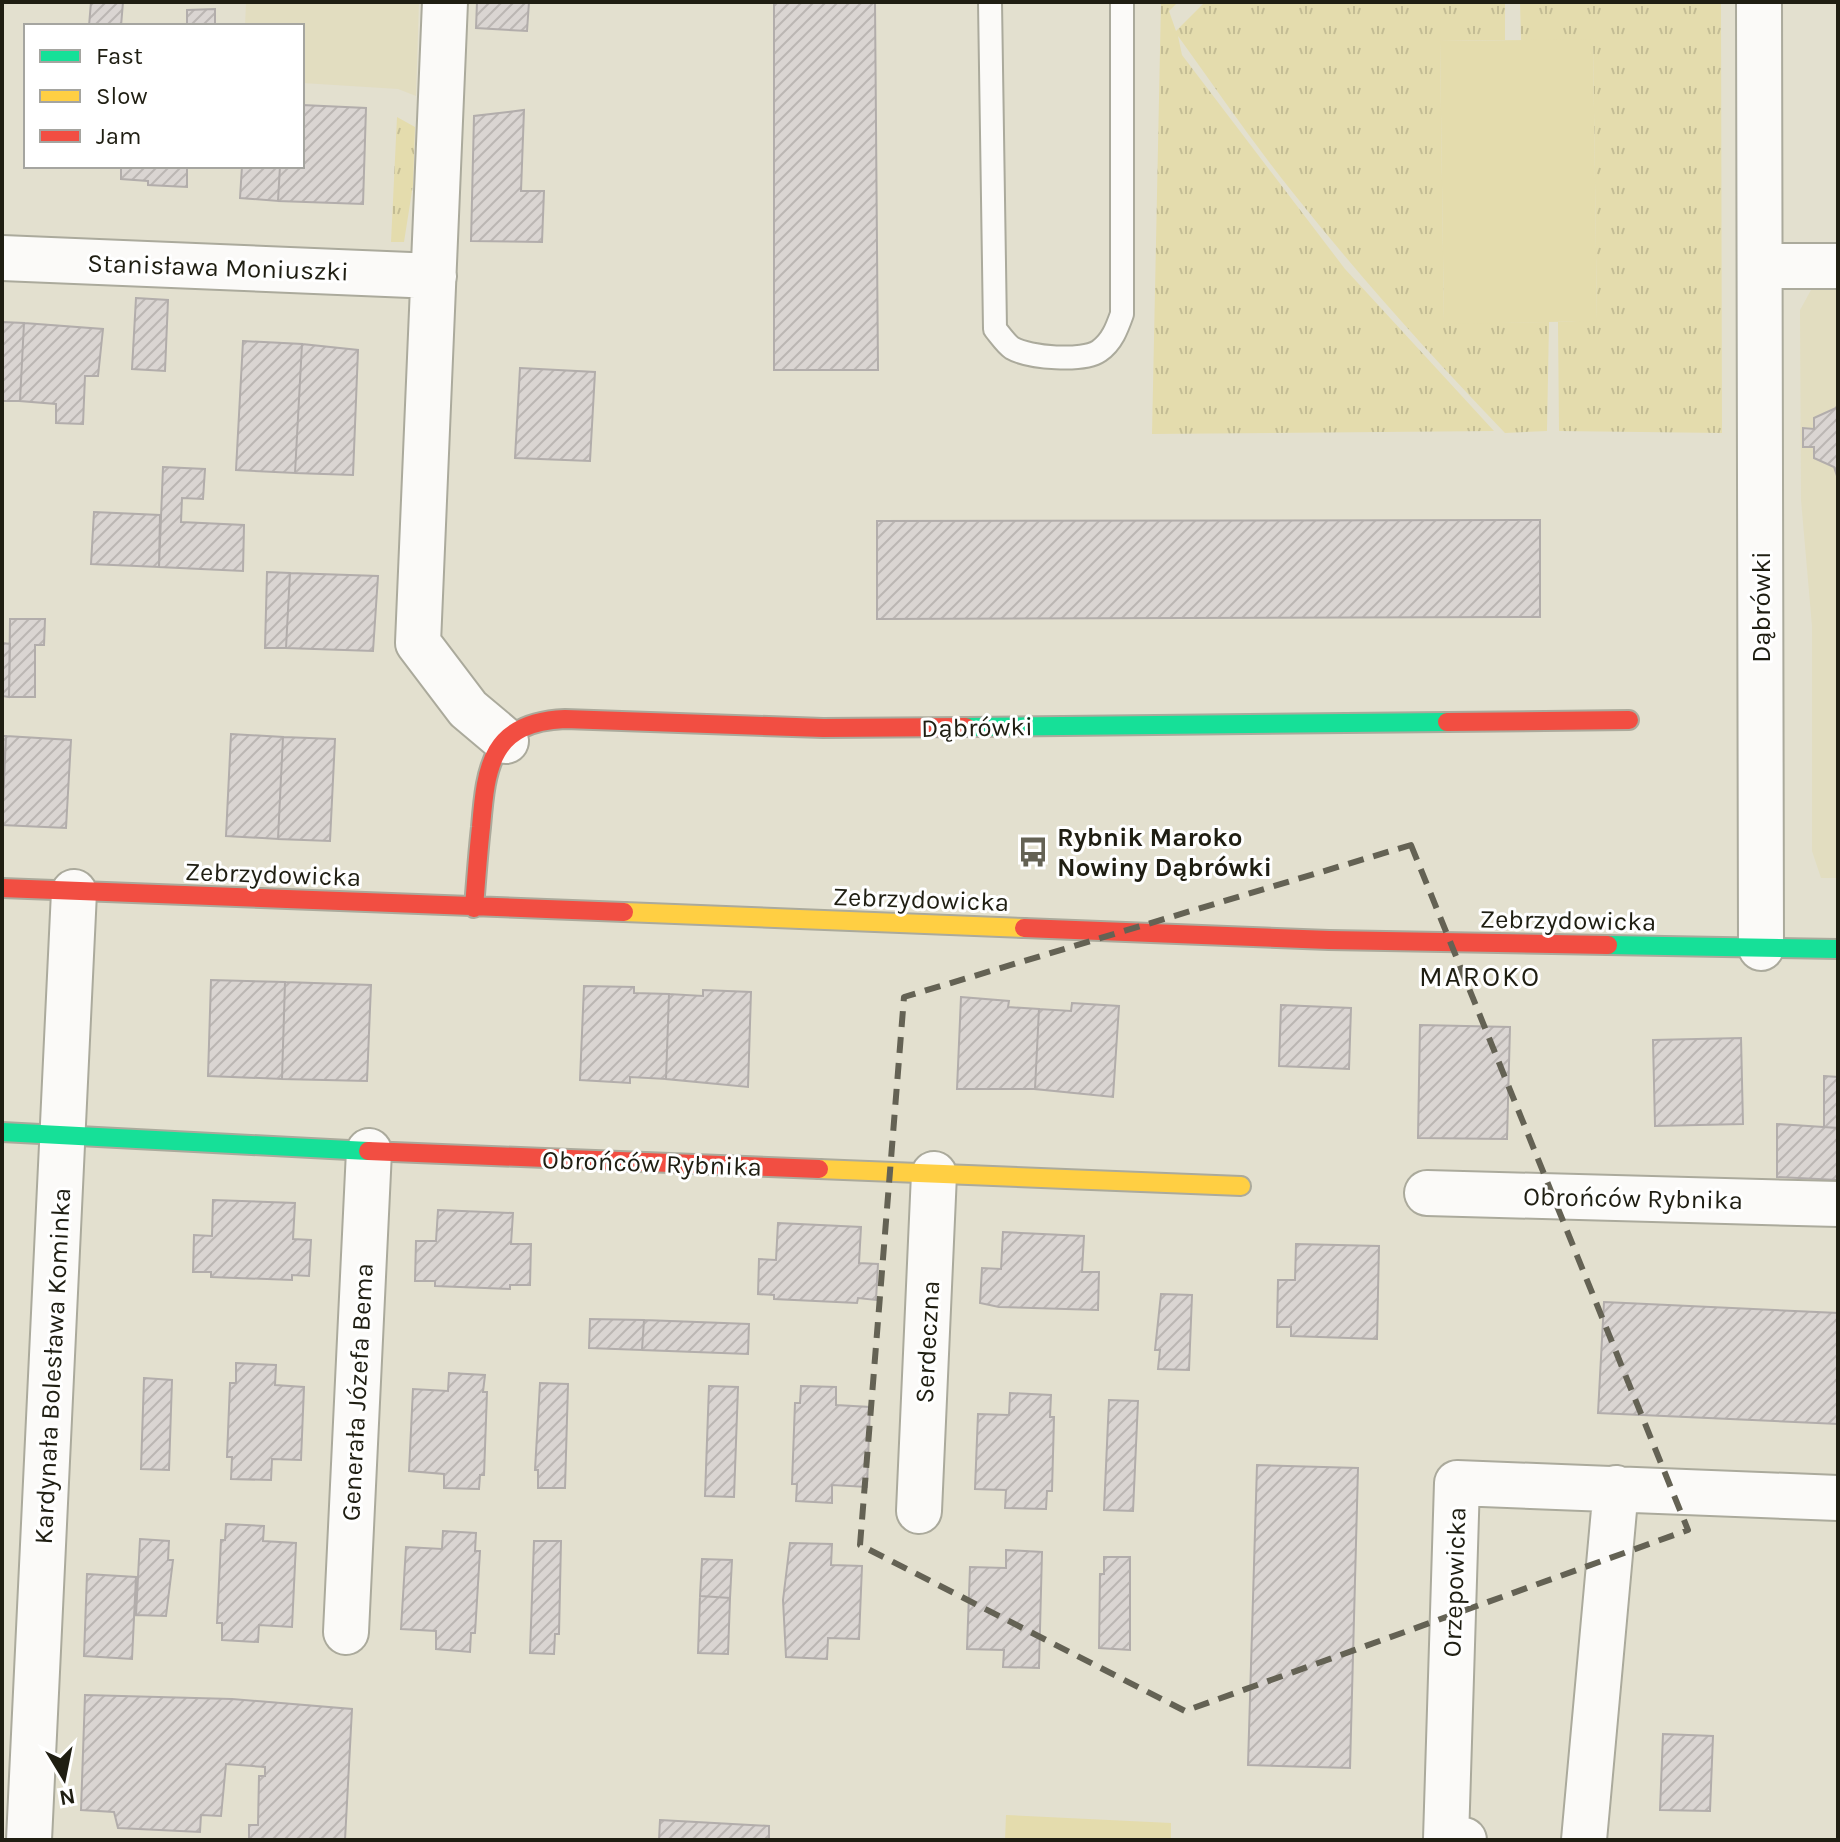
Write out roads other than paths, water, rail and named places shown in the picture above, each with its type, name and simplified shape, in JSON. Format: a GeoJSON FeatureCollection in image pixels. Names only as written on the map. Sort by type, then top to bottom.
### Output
{"type":"FeatureCollection","features":[{"type":"Feature","properties":{"kind":"street"},"geometry":{"type":"LineString","coordinates":[[445,2],[418,643],[468,709],[506,741],[492,757],[482,784],[474,908]]}},
{"type":"Feature","properties":{"kind":"street","name":"Dąbrówki"},"geometry":{"type":"LineString","coordinates":[[1759,2],[1761,948]]}},
{"type":"Feature","properties":{"kind":"street","name":"Stanisława Moniuszki"},"geometry":{"type":"LineString","coordinates":[[2,258],[434,276]]}},
{"type":"Feature","properties":{"kind":"street"},"geometry":{"type":"LineString","coordinates":[[1760,266],[1838,266]]}},
{"type":"Feature","properties":{"kind":"street","name":"Dąbrówki"},"geometry":{"type":"LineString","coordinates":[[506,741],[536,723],[563,720],[693,719],[782,728],[1629,720]]}},
{"type":"Feature","properties":{"kind":"street","name":"Zebrzydowicka"},"geometry":{"type":"LineString","coordinates":[[2,888],[1358,941],[1838,949]]}},
{"type":"Feature","properties":{"kind":"street","name":"Kardynała Bolesława Kominka"},"geometry":{"type":"LineString","coordinates":[[29,1840],[74,892]]}},
{"type":"Feature","properties":{"kind":"street","name":"Obrońców Rybnika"},"geometry":{"type":"LineString","coordinates":[[2,1132],[63,1138],[1241,1186]]}},
{"type":"Feature","properties":{"kind":"street","name":"Generała Józefa Bema"},"geometry":{"type":"LineString","coordinates":[[346,1632],[369,1151]]}},
{"type":"Feature","properties":{"kind":"street","name":"Serdeczna"},"geometry":{"type":"LineString","coordinates":[[919,1511],[934,1174]]}},
{"type":"Feature","properties":{"kind":"street","name":"Obrońców Rybnika"},"geometry":{"type":"LineString","coordinates":[[1427,1193],[1838,1204]]}},
{"type":"Feature","properties":{"kind":"street","name":"Orzepowicka"},"geometry":{"type":"LineString","coordinates":[[1464,1840],[1446,1839],[1457,1483],[1616,1488]]}},
{"type":"Feature","properties":{"kind":"street"},"geometry":{"type":"LineString","coordinates":[[1584,1840],[1616,1488],[1838,1498]]}},
{"type":"Feature","properties":{"kind":"lane"},"geometry":{"type":"LineString","coordinates":[[990,2],[995,329],[1011,347],[1040,356],[1062,357],[1098,352],[1114,336],[1122,314],[1122,2]]}},
{"type":"Feature","properties":{"kind":"place","name":"Rybnik Maroko Nowiny Dąbrówki"},"geometry":{"type":"Point","coordinates":[1033,852]}},
{"type":"Feature","properties":{"kind":"district","name":"MAROKO"},"geometry":{"type":"Point","coordinates":[1480,976]}}]}
